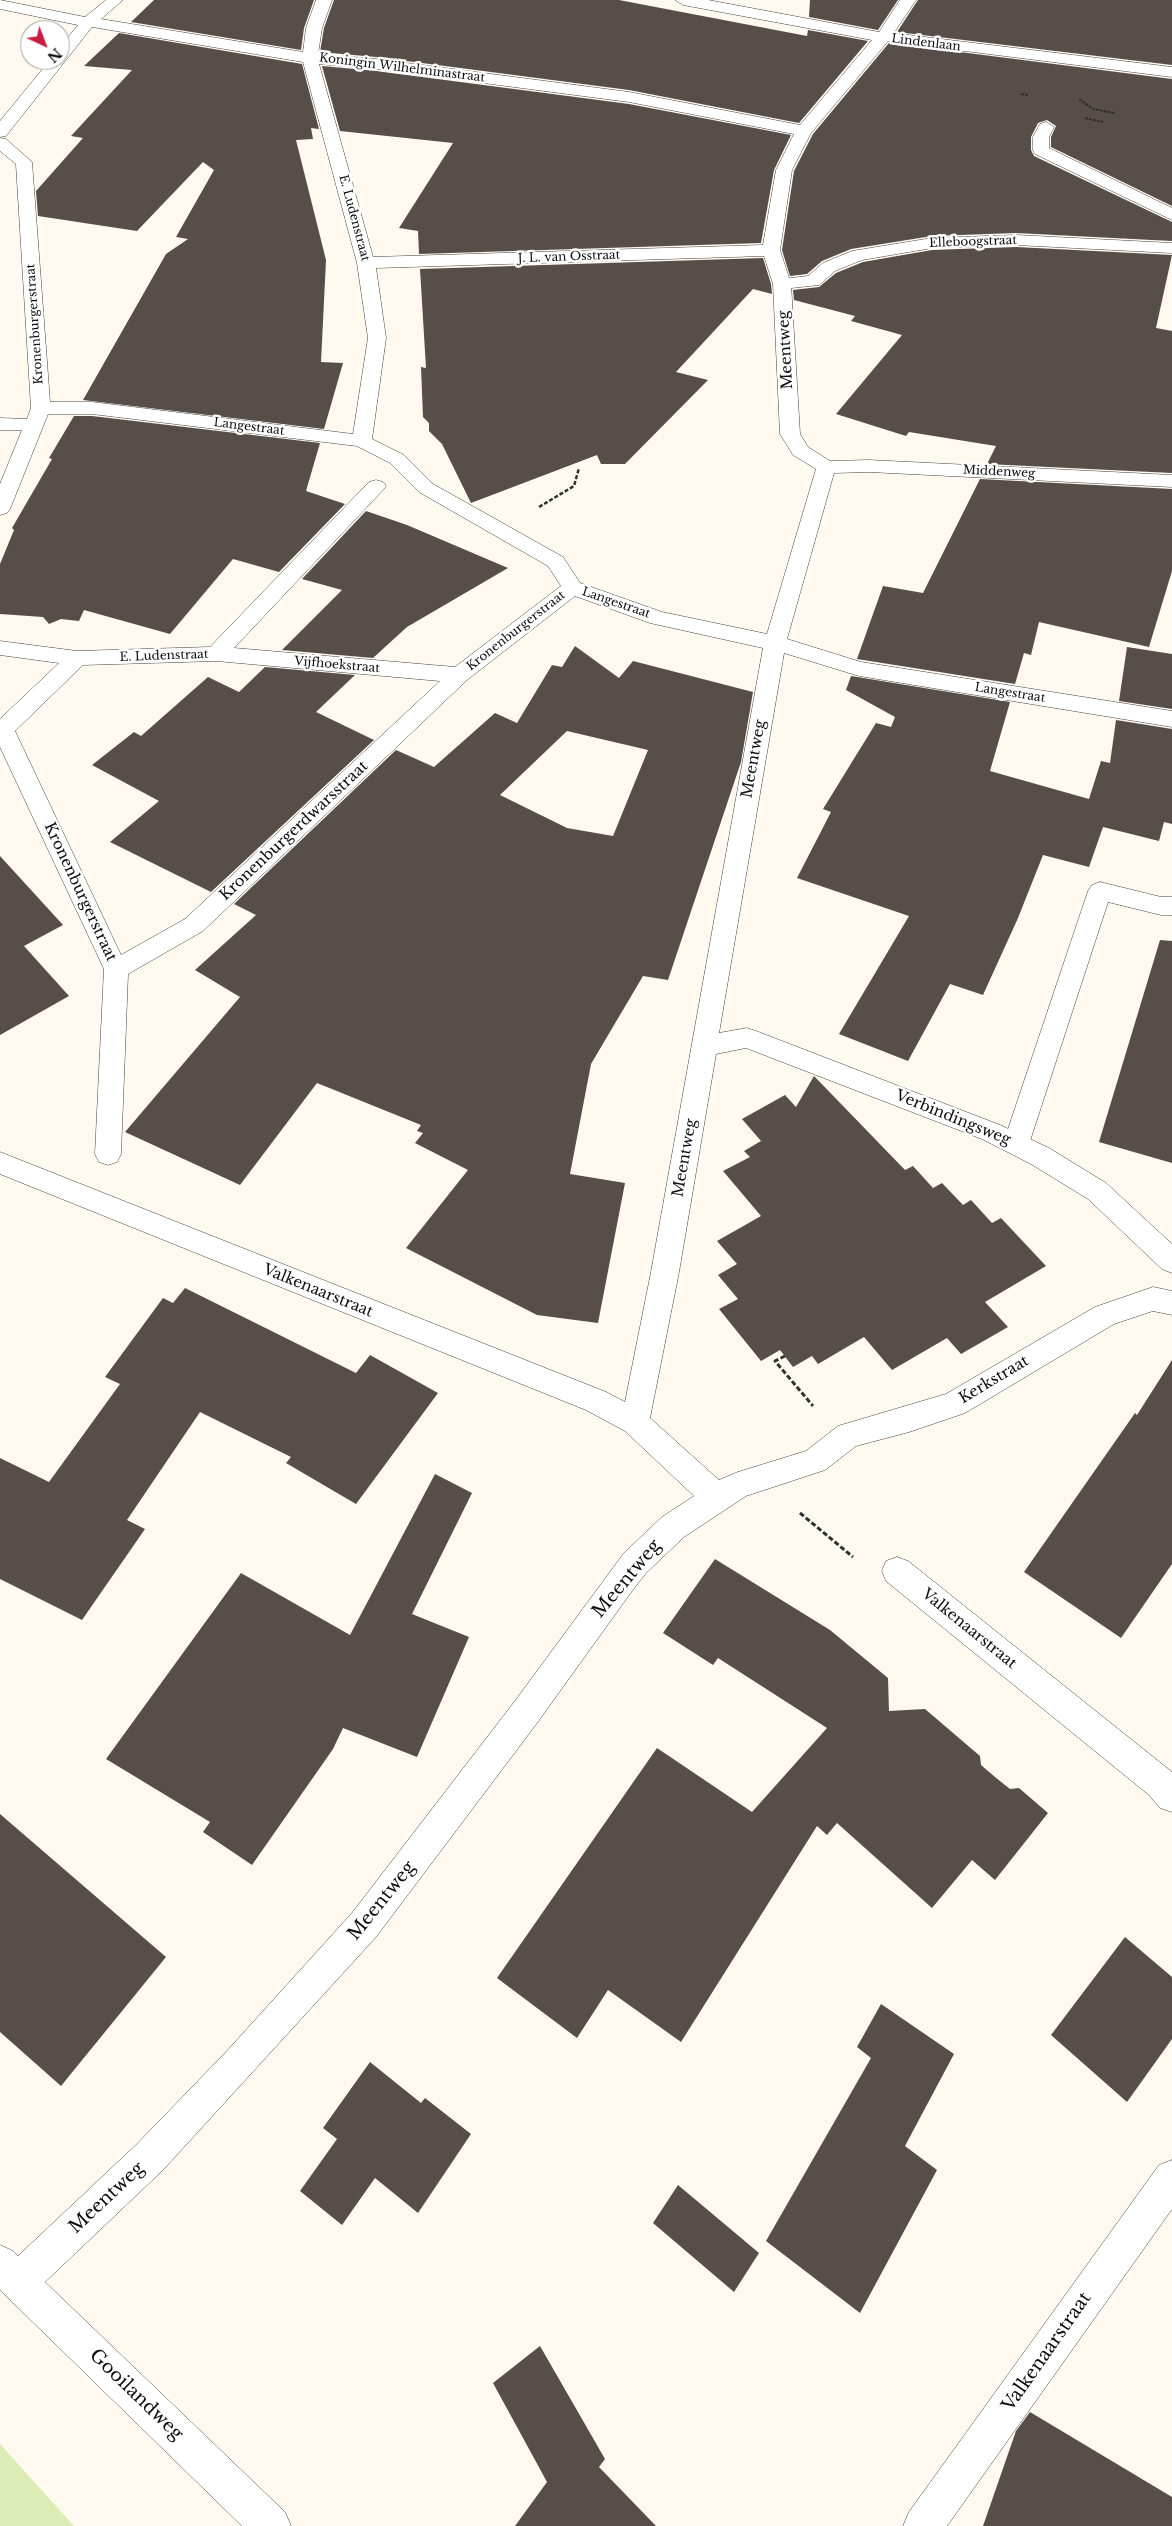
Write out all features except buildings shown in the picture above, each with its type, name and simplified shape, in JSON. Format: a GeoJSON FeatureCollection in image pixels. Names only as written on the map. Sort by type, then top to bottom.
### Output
{"type":"FeatureCollection","features":[{"type":"Feature","properties":{"kind":"street"},"geometry":{"type":"LineString","coordinates":[[70,45],[88,22],[115,0]]}},
{"type":"Feature","properties":{"kind":"street","name":"E. Ludenstraat"},"geometry":{"type":"LineString","coordinates":[[324,0],[314,28],[310,58],[366,263],[377,338],[362,441]]}},
{"type":"Feature","properties":{"kind":"street","name":"Lindenlaan"},"geometry":{"type":"LineString","coordinates":[[683,0],[883,37],[1172,72]]}},
{"type":"Feature","properties":{"kind":"street","name":"Meentweg"},"geometry":{"type":"LineString","coordinates":[[635,1422],[656,1319],[775,643],[826,467],[800,451],[790,434],[782,284],[771,250],[784,170],[804,131],[883,37],[908,0]]}},
{"type":"Feature","properties":{"kind":"street","name":"Koningin Wilhelminastraat"},"geometry":{"type":"LineString","coordinates":[[0,4],[88,22],[310,58],[376,64],[629,97],[804,131]]}},
{"type":"Feature","properties":{"kind":"street"},"geometry":{"type":"LineString","coordinates":[[0,132],[50,70]]}},
{"type":"Feature","properties":{"kind":"street"},"geometry":{"type":"LineString","coordinates":[[1046,127],[1041,137],[1041,150],[1172,215]]}},
{"type":"Feature","properties":{"kind":"street","name":"Kronenburgerstraat"},"geometry":{"type":"LineString","coordinates":[[0,143],[24,162],[38,417],[0,509]]}},
{"type":"Feature","properties":{"kind":"street","name":"Elleboogstraat"},"geometry":{"type":"LineString","coordinates":[[782,284],[813,281],[828,268],[858,255],[932,243],[1016,240],[1172,248]]}},
{"type":"Feature","properties":{"kind":"street","name":"J. L. van Osstraat"},"geometry":{"type":"LineString","coordinates":[[366,263],[771,250]]}},
{"type":"Feature","properties":{"kind":"street","name":"Langestraat"},"geometry":{"type":"LineString","coordinates":[[0,424],[92,408],[362,441],[396,459],[426,488],[556,562],[572,588],[658,618],[775,643],[859,669],[1172,719]]}},
{"type":"Feature","properties":{"kind":"street","name":"Middenweg"},"geometry":{"type":"LineString","coordinates":[[826,467],[879,466],[1172,481]]}},
{"type":"Feature","properties":{"kind":"street","name":"E. Ludenstraat"},"geometry":{"type":"LineString","coordinates":[[77,658],[216,654],[376,486]]}},
{"type":"Feature","properties":{"kind":"street","name":"Kronenburgerstraat"},"geometry":{"type":"LineString","coordinates":[[459,675],[572,588]]}},
{"type":"Feature","properties":{"kind":"street"},"geometry":{"type":"LineString","coordinates":[[0,648],[77,658]]}},
{"type":"Feature","properties":{"kind":"street","name":"Vijfhoekstraat"},"geometry":{"type":"LineString","coordinates":[[216,654],[459,675]]}},
{"type":"Feature","properties":{"kind":"street"},"geometry":{"type":"LineString","coordinates":[[2,731],[77,658]]}},
{"type":"Feature","properties":{"kind":"street","name":"Kronenburgerdwarsstraat"},"geometry":{"type":"LineString","coordinates":[[116,969],[194,925],[459,675]]}},
{"type":"Feature","properties":{"kind":"street","name":"Kronenburgerstraat"},"geometry":{"type":"LineString","coordinates":[[2,731],[116,969],[108,1154]]}},
{"type":"Feature","properties":{"kind":"street"},"geometry":{"type":"LineString","coordinates":[[1016,1144],[1100,891],[1161,906],[1172,906]]}},
{"type":"Feature","properties":{"kind":"street","name":"Verbindingsweg"},"geometry":{"type":"LineString","coordinates":[[704,1046],[747,1038],[991,1132],[1062,1168],[1097,1191],[1172,1261]]}},
{"type":"Feature","properties":{"kind":"street","name":"Valkenaarstraat"},"geometry":{"type":"LineString","coordinates":[[0,1163],[596,1400],[635,1422]]}},
{"type":"Feature","properties":{"kind":"street","name":"Kerkstraat"},"geometry":{"type":"LineString","coordinates":[[815,1461],[848,1435],[909,1419],[955,1404],[1080,1328],[1105,1316],[1153,1299],[1172,1303]]}},
{"type":"Feature","properties":{"kind":"street"},"geometry":{"type":"LineString","coordinates":[[635,1422],[716,1496]]}},
{"type":"Feature","properties":{"kind":"street","name":"Meentweg"},"geometry":{"type":"LineString","coordinates":[[9,2273],[98,2207],[194,2111],[364,1925],[635,1563],[674,1526],[716,1496],[738,1485],[815,1461]]}},
{"type":"Feature","properties":{"kind":"street","name":"Valkenaarstraat"},"geometry":{"type":"LineString","coordinates":[[897,1571],[1162,1784],[1172,1796]]}},
{"type":"Feature","properties":{"kind":"street","name":"Valkenaarstraat"},"geometry":{"type":"LineString","coordinates":[[923,2526],[1172,2178]]}},
{"type":"Feature","properties":{"kind":"street","name":"Gooilandweg"},"geometry":{"type":"LineString","coordinates":[[9,2273],[271,2526]]}},
{"type":"Feature","properties":{"kind":"path"},"geometry":{"type":"LineString","coordinates":[[1078,99],[1093,109],[1115,113]]}},
{"type":"Feature","properties":{"kind":"path"},"geometry":{"type":"LineString","coordinates":[[499,530],[574,486],[579,468]]}},
{"type":"Feature","properties":{"kind":"path"},"geometry":{"type":"LineString","coordinates":[[785,1356],[776,1361],[811,1404]]}},
{"type":"Feature","properties":{"kind":"path"},"geometry":{"type":"LineString","coordinates":[[762,1478],[813,1524],[876,1575],[897,1571]]}},
{"type":"Feature","properties":{"kind":"green space"},"geometry":{"type":"Polygon","coordinates":[[[0,2444],[74,2526],[0,2526],[0,2444]]]}}]}
